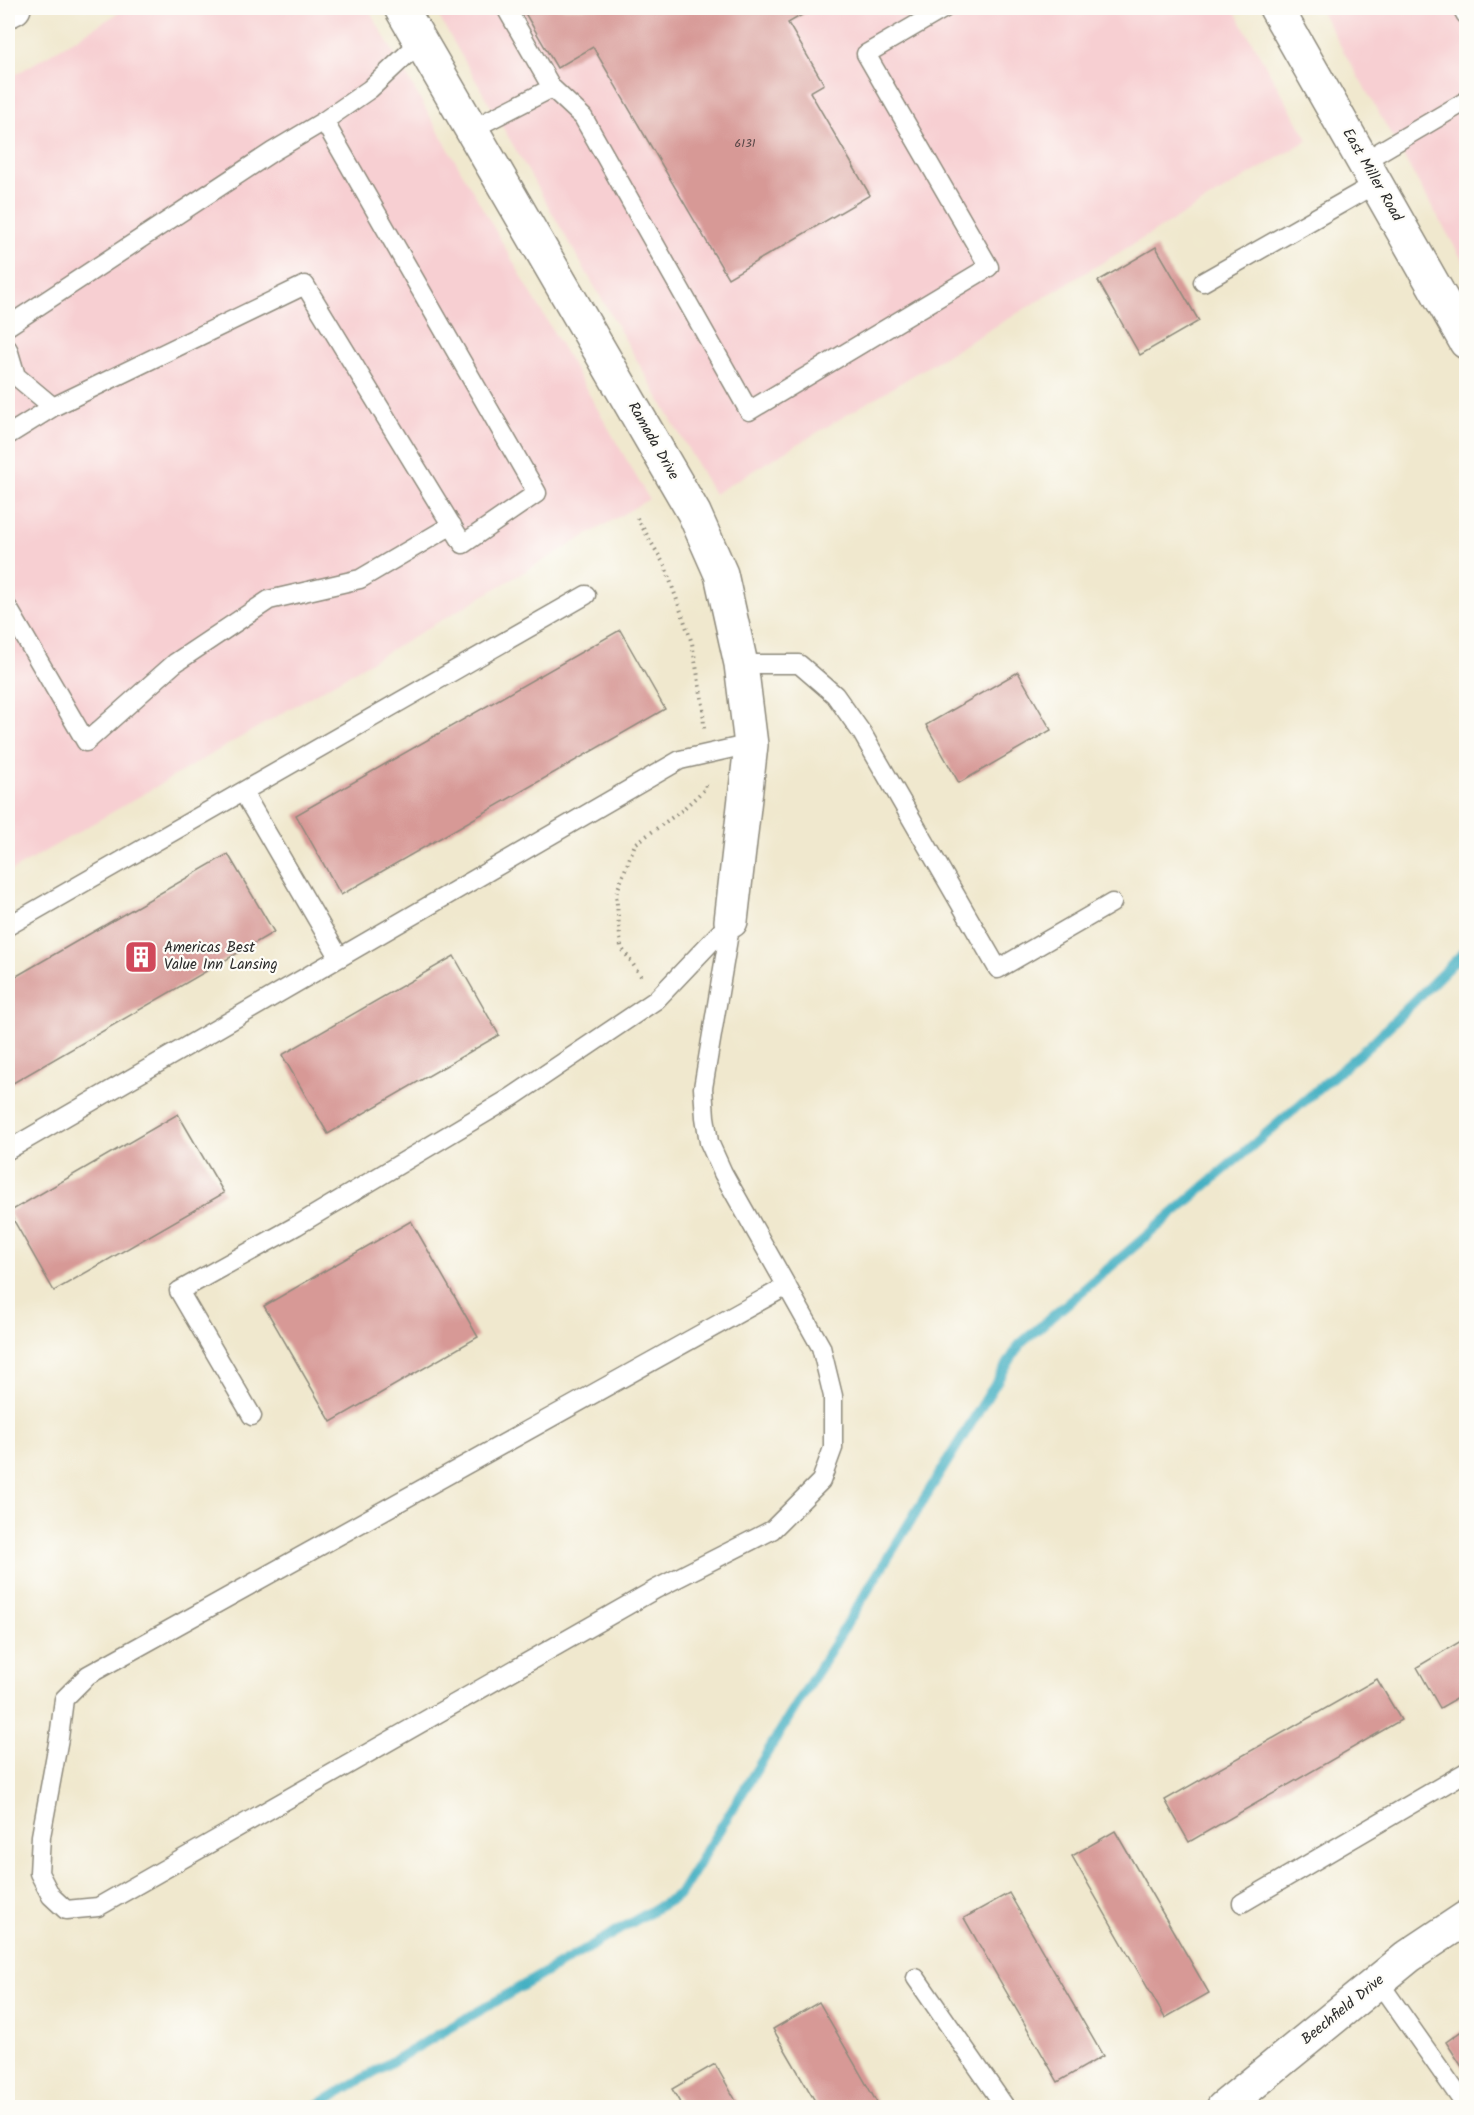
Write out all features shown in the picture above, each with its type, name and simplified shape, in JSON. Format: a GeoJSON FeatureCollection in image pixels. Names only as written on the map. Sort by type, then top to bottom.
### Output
{"type":"FeatureCollection","features":[{"type":"Feature","properties":{"kind":"street"},"geometry":{"type":"LineString","coordinates":[[8,11],[14,8]]}},
{"type":"Feature","properties":{"kind":"street","name":"Ramada Drive"},"geometry":{"type":"LineString","coordinates":[[401,8],[694,513],[721,574],[741,664],[751,744],[730,921]]}},
{"type":"Feature","properties":{"kind":"street","name":"East Miller Road"},"geometry":{"type":"LineString","coordinates":[[1276,8],[1467,342]]}},
{"type":"Feature","properties":{"kind":"street","name":"Beechfield Drive"},"geometry":{"type":"LineString","coordinates":[[1223,2108],[1409,1956],[1467,1918]]}},
{"type":"Feature","properties":{"kind":"lane"},"geometry":{"type":"LineString","coordinates":[[506,8],[552,88],[583,117],[749,411],[989,267],[866,54],[945,8]]}},
{"type":"Feature","properties":{"kind":"lane"},"geometry":{"type":"LineString","coordinates":[[1462,8],[1467,15]]}},
{"type":"Feature","properties":{"kind":"lane"},"geometry":{"type":"LineString","coordinates":[[8,326],[272,152],[324,121],[370,89],[420,42]]}},
{"type":"Feature","properties":{"kind":"lane"},"geometry":{"type":"LineString","coordinates":[[472,129],[552,88]]}},
{"type":"Feature","properties":{"kind":"lane"},"geometry":{"type":"LineString","coordinates":[[1203,282],[1370,172],[1467,101]]}},
{"type":"Feature","properties":{"kind":"lane"},"geometry":{"type":"LineString","coordinates":[[8,435],[53,407],[305,285],[463,544],[537,493],[324,121]]}},
{"type":"Feature","properties":{"kind":"lane"},"geometry":{"type":"LineString","coordinates":[[8,349],[16,376],[53,407]]}},
{"type":"Feature","properties":{"kind":"lane"},"geometry":{"type":"LineString","coordinates":[[8,608],[86,742],[175,663],[269,600],[360,579],[452,525]]}},
{"type":"Feature","properties":{"kind":"lane"},"geometry":{"type":"LineString","coordinates":[[8,926],[586,595]]}},
{"type":"Feature","properties":{"kind":"lane"},"geometry":{"type":"LineString","coordinates":[[741,664],[799,664],[835,695],[862,733],[998,969],[1112,903]]}},
{"type":"Feature","properties":{"kind":"lane"},"geometry":{"type":"LineString","coordinates":[[8,1150],[680,760],[751,744]]}},
{"type":"Feature","properties":{"kind":"lane"},"geometry":{"type":"LineString","coordinates":[[243,792],[339,957]]}},
{"type":"Feature","properties":{"kind":"lane"},"geometry":{"type":"LineString","coordinates":[[730,921],[704,1088],[709,1142],[723,1173],[787,1286],[821,1347],[833,1396],[833,1448],[821,1481],[772,1530],[656,1589],[98,1907],[66,1910],[51,1896],[39,1873],[41,1836],[59,1738],[63,1699],[88,1675],[787,1286]]}},
{"type":"Feature","properties":{"kind":"lane"},"geometry":{"type":"LineString","coordinates":[[252,1416],[178,1291],[296,1226],[512,1098],[656,999],[730,921]]}},
{"type":"Feature","properties":{"kind":"lane"},"geometry":{"type":"LineString","coordinates":[[1242,1903],[1467,1772]]}},
{"type":"Feature","properties":{"kind":"lane"},"geometry":{"type":"LineString","coordinates":[[916,1978],[1006,2108]]}},
{"type":"Feature","properties":{"kind":"lane"},"geometry":{"type":"LineString","coordinates":[[1378,1981],[1467,2106]]}},
{"type":"Feature","properties":{"kind":"shaded area"},"geometry":{"type":"Polygon","coordinates":[[[127,8],[368,8],[649,499],[8,873],[8,79],[127,8]]]}},
{"type":"Feature","properties":{"kind":"shaded area"},"geometry":{"type":"Polygon","coordinates":[[[434,8],[1233,8],[1308,140],[714,494],[434,8]]]}},
{"type":"Feature","properties":{"kind":"shaded area"},"geometry":{"type":"Polygon","coordinates":[[[1319,8],[1466,8],[1466,267],[1464,263],[1319,8]]]}},
{"type":"Feature","properties":{"kind":"building"},"geometry":{"type":"Polygon","coordinates":[[[522,8],[814,8],[788,23],[824,84],[810,92],[870,195],[728,278],[593,47],[557,68],[522,8]]]}},
{"type":"Feature","properties":{"kind":"building"},"geometry":{"type":"Polygon","coordinates":[[[1156,247],[1199,321],[1140,355],[1098,281],[1156,247]]]}},
{"type":"Feature","properties":{"kind":"building"},"geometry":{"type":"Polygon","coordinates":[[[620,630],[665,709],[341,895],[296,815],[620,630]]]}},
{"type":"Feature","properties":{"kind":"building"},"geometry":{"type":"Polygon","coordinates":[[[1018,672],[1051,730],[959,783],[926,725],[1018,672]]]}},
{"type":"Feature","properties":{"kind":"building","name":"Americas Best Value Inn Lansing"},"geometry":{"type":"Polygon","coordinates":[[[228,854],[274,932],[8,1086],[8,981],[228,854]]]}},
{"type":"Feature","properties":{"kind":"building"},"geometry":{"type":"Polygon","coordinates":[[[454,956],[499,1035],[328,1134],[282,1055],[454,956]]]}},
{"type":"Feature","properties":{"kind":"building"},"geometry":{"type":"Polygon","coordinates":[[[178,1114],[224,1193],[54,1291],[9,1212],[178,1114]]]}},
{"type":"Feature","properties":{"kind":"building"},"geometry":{"type":"Polygon","coordinates":[[[411,1221],[478,1337],[331,1422],[264,1306],[411,1221]]]}},
{"type":"Feature","properties":{"kind":"building"},"geometry":{"type":"Polygon","coordinates":[[[1466,1638],[1466,1693],[1440,1708],[1417,1667],[1466,1638]]]}},
{"type":"Feature","properties":{"kind":"building"},"geometry":{"type":"Polygon","coordinates":[[[1377,1679],[1401,1720],[1189,1842],[1165,1800],[1377,1679]]]}},
{"type":"Feature","properties":{"kind":"building"},"geometry":{"type":"Polygon","coordinates":[[[1115,1831],[1209,1993],[1165,2018],[1072,1856],[1115,1831]]]}},
{"type":"Feature","properties":{"kind":"building"},"geometry":{"type":"Polygon","coordinates":[[[1009,1893],[1103,2056],[1058,2082],[964,1918],[1009,1893]]]}},
{"type":"Feature","properties":{"kind":"building"},"geometry":{"type":"Polygon","coordinates":[[[819,2002],[880,2108],[819,2108],[773,2029],[819,2002]]]}},
{"type":"Feature","properties":{"kind":"building"},"geometry":{"type":"Polygon","coordinates":[[[1466,2028],[1466,2073],[1446,2042],[1466,2028]]]}},
{"type":"Feature","properties":{"kind":"building"},"geometry":{"type":"Polygon","coordinates":[[[715,2064],[740,2108],[683,2108],[672,2089],[715,2064]]]}},
{"type":"Feature","properties":{"kind":"waterway"},"geometry":{"type":"LineString","coordinates":[[312,2108],[679,1895],[1020,1344],[1371,1044],[1466,950]]}},
{"type":"Feature","properties":{"kind":"place","name":"Americas Best Value Inn Lansing"},"geometry":{"type":"Point","coordinates":[141,957]}}]}
